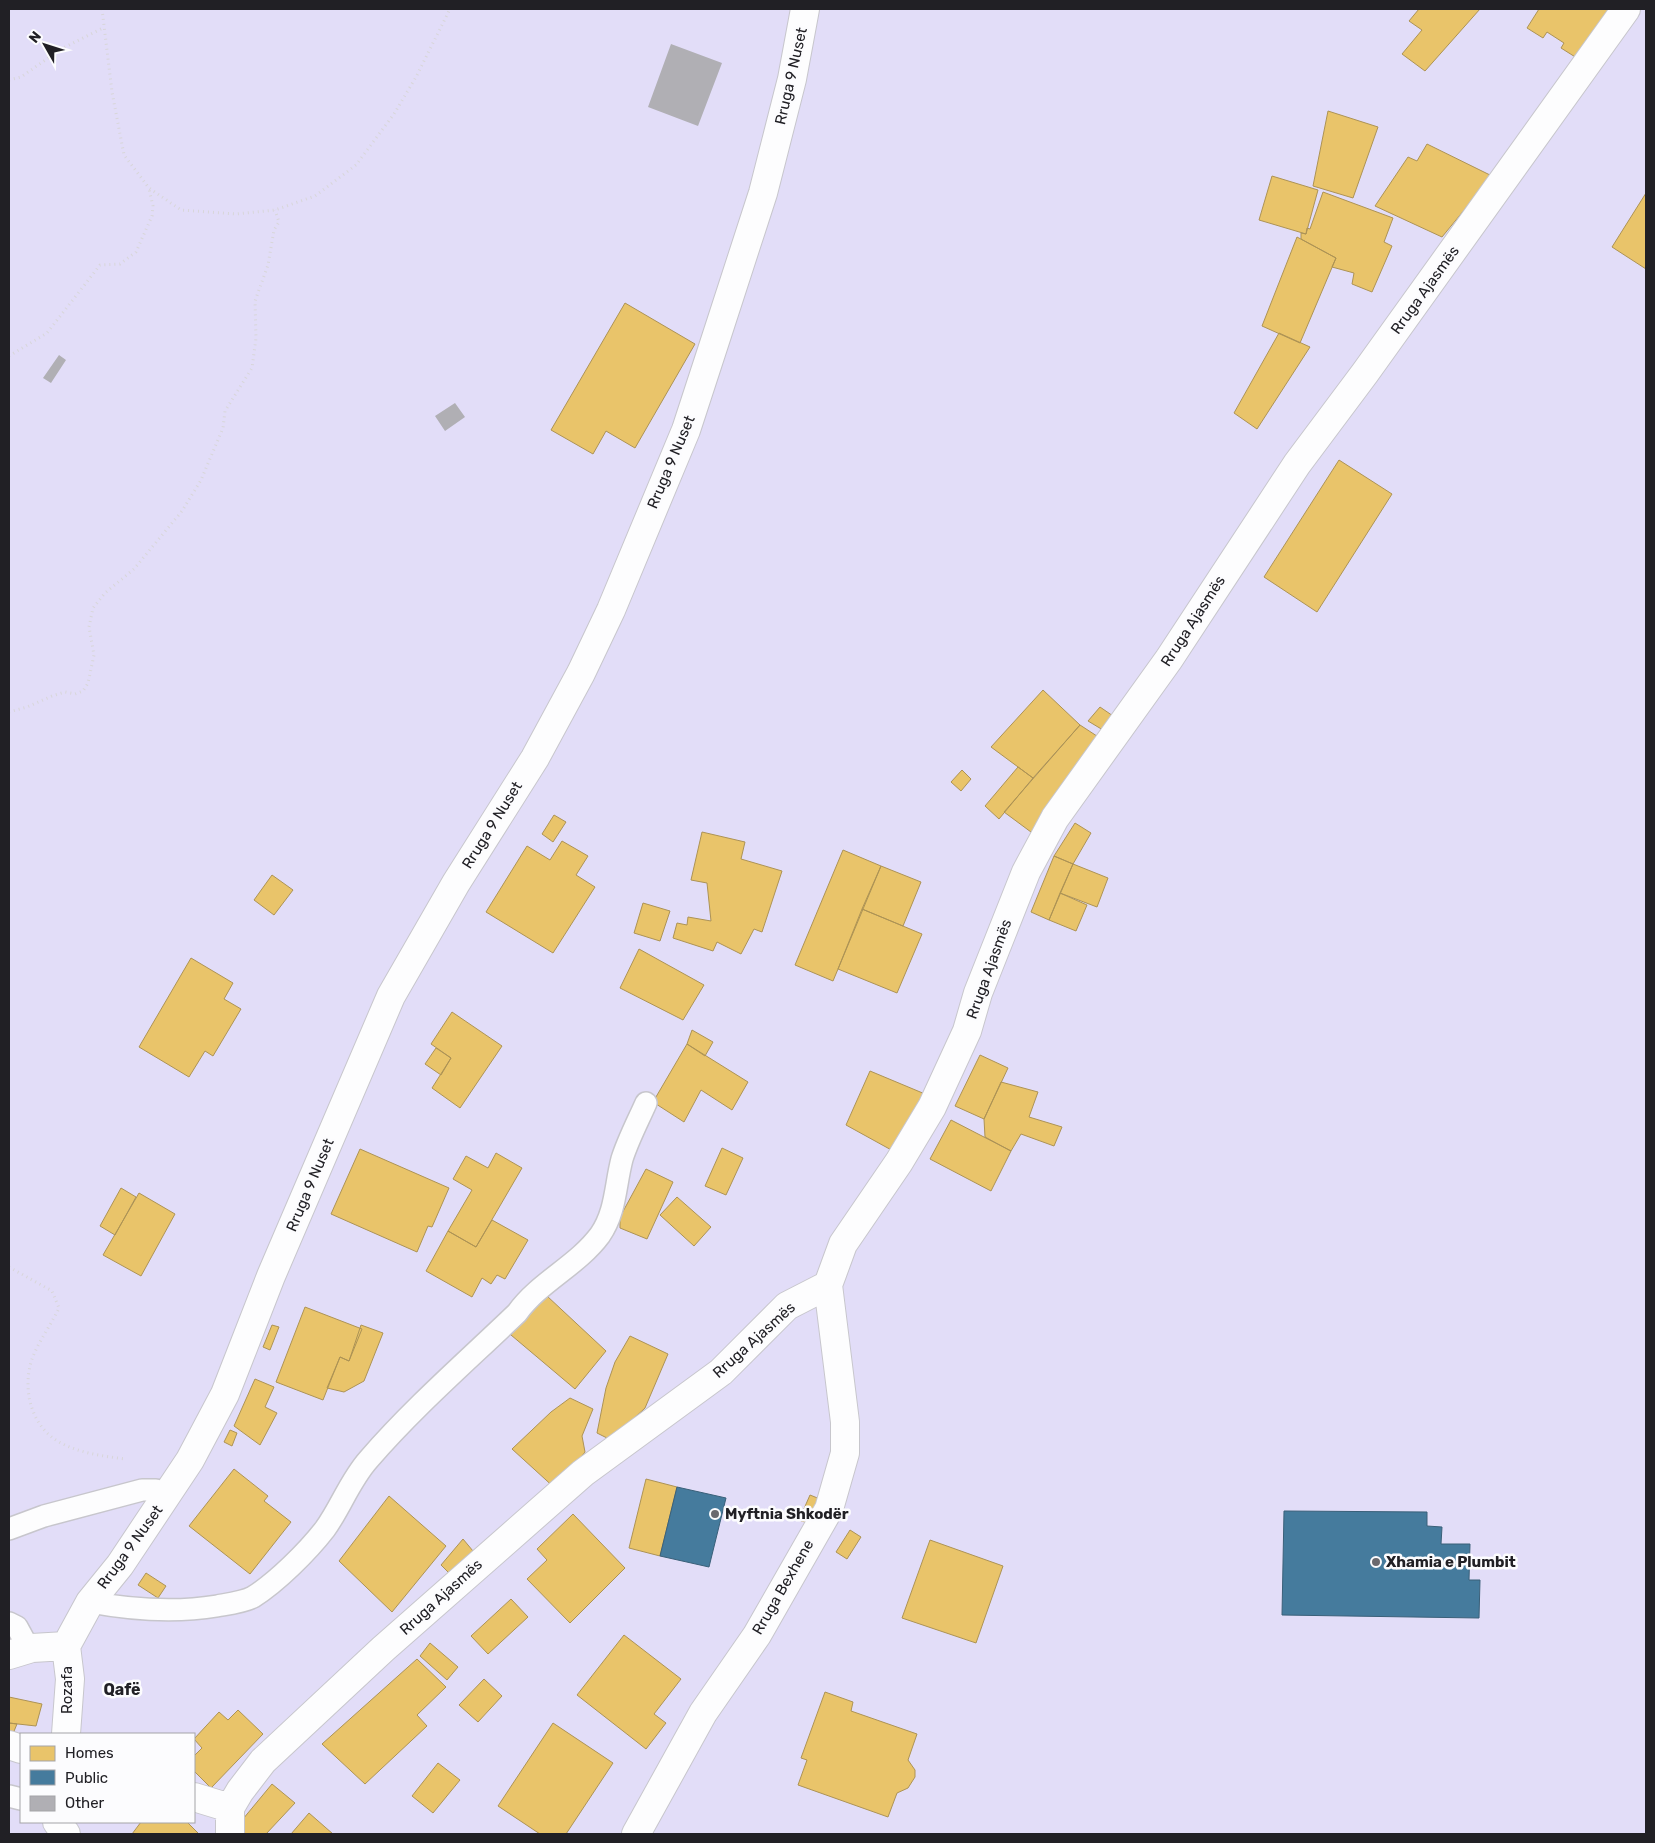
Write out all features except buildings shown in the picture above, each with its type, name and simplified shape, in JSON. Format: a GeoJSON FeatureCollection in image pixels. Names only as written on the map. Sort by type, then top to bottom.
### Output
{"type":"FeatureCollection","features":[{"type":"Feature","properties":{"kind":"street","name":"Rruga 9 Nuset"},"geometry":{"type":"LineString","coordinates":[[66,1646],[90,1602],[120,1564],[190,1460],[225,1394],[275,1267],[391,996],[456,882],[535,758],[581,673],[611,610],[686,430],[763,193],[792,78],[805,9]]}},
{"type":"Feature","properties":{"kind":"street","name":"Rruga Ajasmës"},"geometry":{"type":"LineString","coordinates":[[230,1821],[240,1791],[263,1761],[482,1560],[583,1473],[721,1372],[787,1306],[828,1285],[843,1244],[899,1162],[932,1107],[967,1030],[978,993],[1026,872],[1055,818],[1169,659],[1297,464],[1365,374],[1626,9]]}},
{"type":"Feature","properties":{"kind":"street","name":"Rruga Bexhene"},"geometry":{"type":"LineString","coordinates":[[636,1834],[703,1713],[757,1635],[829,1509],[845,1453],[845,1422],[828,1285]]}},
{"type":"Feature","properties":{"kind":"street"},"geometry":{"type":"LineString","coordinates":[[19,1652],[66,1646]]}},
{"type":"Feature","properties":{"kind":"street","name":"Rozafa"},"geometry":{"type":"LineString","coordinates":[[66,1646],[70,1679],[66,1732]]}},
{"type":"Feature","properties":{"kind":"street"},"geometry":{"type":"LineString","coordinates":[[195,1798],[230,1821]]}},
{"type":"Feature","properties":{"kind":"street"},"geometry":{"type":"LineString","coordinates":[[58,1823],[66,1834]]}},
{"type":"Feature","properties":{"kind":"lane","name":"Rruga 9 Nuset"},"geometry":{"type":"LineString","coordinates":[[90,1602],[140,1610],[186,1611],[228,1604],[253,1597],[276,1578],[325,1529],[346,1491],[367,1460],[410,1416],[517,1314],[528,1298],[584,1252],[599,1235],[612,1214],[622,1160],[646,1103]]}},
{"type":"Feature","properties":{"kind":"lane"},"geometry":{"type":"LineString","coordinates":[[9,1530],[44,1516],[142,1490],[156,1490],[166,1497]]}},
{"type":"Feature","properties":{"kind":"lane"},"geometry":{"type":"LineString","coordinates":[[9,1622],[17,1627],[19,1652]]}},
{"type":"Feature","properties":{"kind":"path"},"geometry":{"type":"LineString","coordinates":[[102,9],[116,117],[124,155],[149,188],[181,210],[236,214],[275,210],[315,196],[356,165],[394,114],[416,77],[450,9]]}},
{"type":"Feature","properties":{"kind":"path"},"geometry":{"type":"LineString","coordinates":[[9,80],[21,77],[61,49],[103,28]]}},
{"type":"Feature","properties":{"kind":"path"},"geometry":{"type":"LineString","coordinates":[[9,356],[47,332],[100,265],[120,264],[130,259],[136,252],[152,216],[153,206],[149,188]]}},
{"type":"Feature","properties":{"kind":"path"},"geometry":{"type":"LineString","coordinates":[[9,712],[28,707],[65,692],[75,694],[83,691],[88,683],[94,655],[89,627],[93,608],[105,593],[134,569],[182,511],[201,480],[222,428],[226,411],[252,368],[256,338],[255,301],[268,265],[274,230],[279,222],[275,210]]}},
{"type":"Feature","properties":{"kind":"path"},"geometry":{"type":"LineString","coordinates":[[9,1267],[52,1292],[59,1308],[34,1355],[26,1383],[30,1405],[42,1428],[57,1441],[77,1450],[129,1459]]}},
{"type":"Feature","properties":{"kind":"shaded area"},"geometry":{"type":"Polygon","coordinates":[[[9,9],[1646,9],[1646,1834],[9,1834],[9,9]]]}},
{"type":"Feature","properties":{"kind":"place","name":"Myftnia Shkodër"},"geometry":{"type":"Point","coordinates":[715,1514]}},
{"type":"Feature","properties":{"kind":"place","name":"Xhamia e Plumbit"},"geometry":{"type":"Point","coordinates":[1376,1562]}},
{"type":"Feature","properties":{"kind":"district","name":"Qafë"},"geometry":{"type":"Point","coordinates":[122,1689]}}]}
